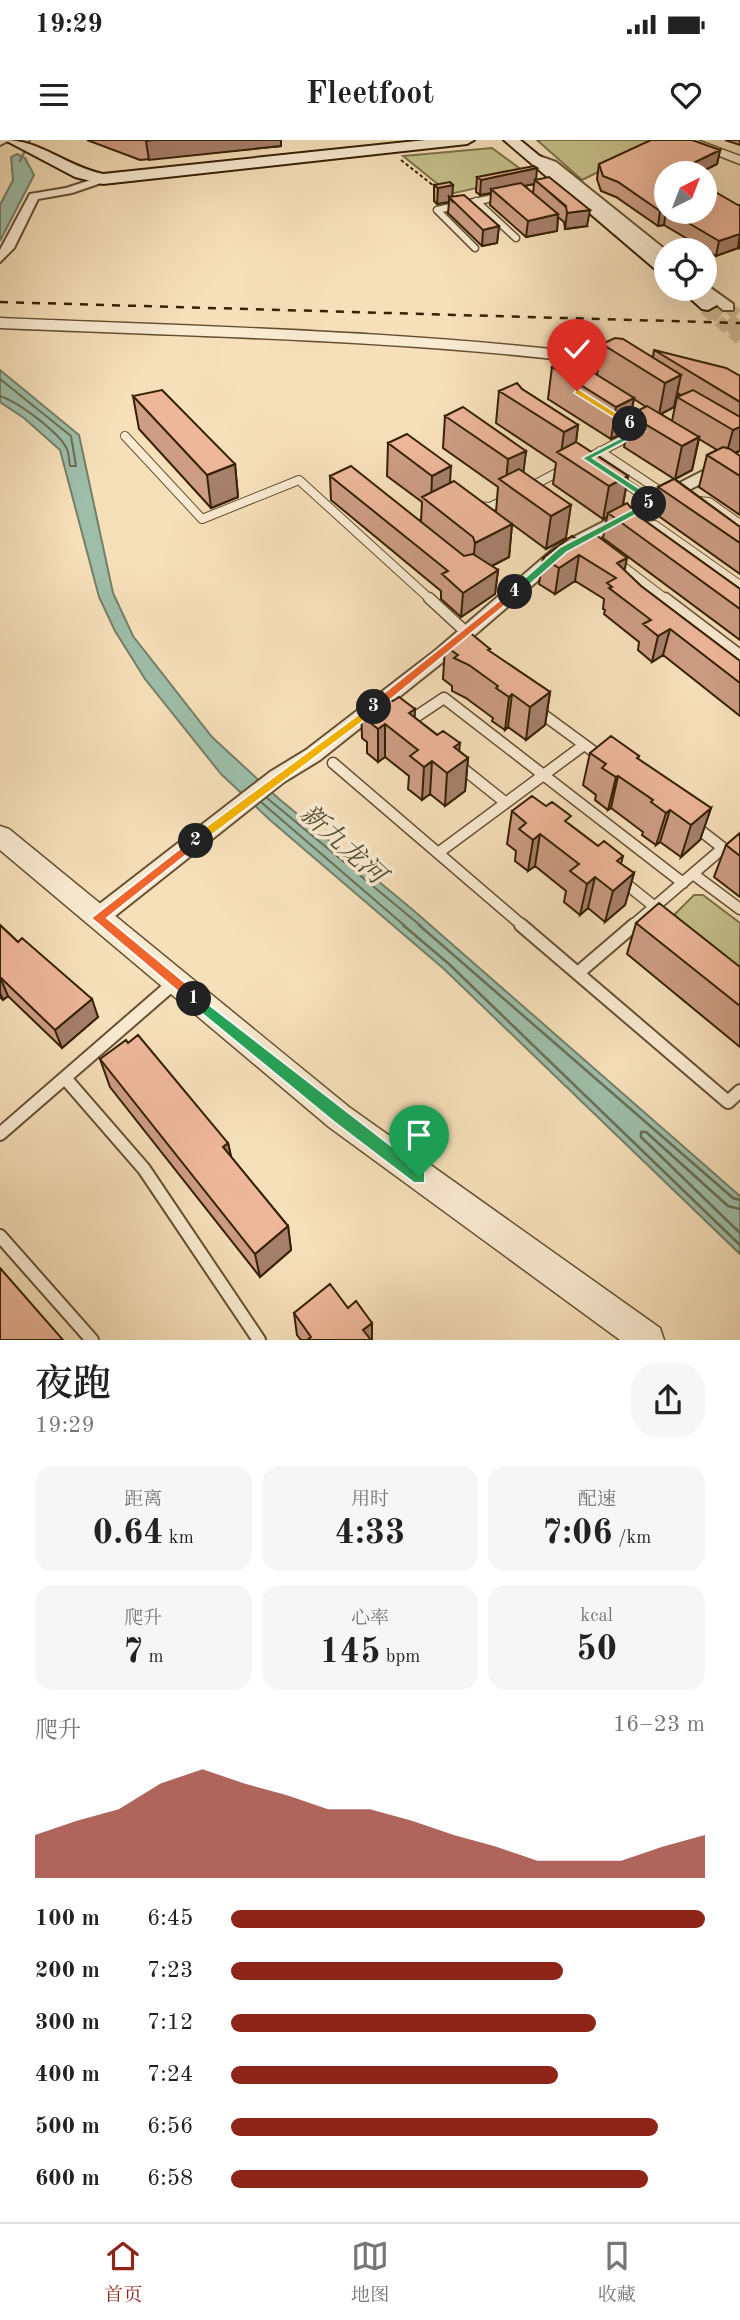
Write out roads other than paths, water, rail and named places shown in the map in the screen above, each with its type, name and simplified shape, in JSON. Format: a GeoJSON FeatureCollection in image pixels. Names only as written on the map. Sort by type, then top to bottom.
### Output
{"type":"FeatureCollection","features":[{"type":"Feature","properties":{"kind":"main road"},"geometry":{"type":"LineString","coordinates":[[13,140],[93,173],[105,175],[426,140]]}},
{"type":"Feature","properties":{"kind":"main road"},"geometry":{"type":"LineString","coordinates":[[34,147],[80,174],[103,179],[467,140]]}},
{"type":"Feature","properties":{"kind":"main road"},"geometry":{"type":"LineString","coordinates":[[511,140],[654,257]]}},
{"type":"Feature","properties":{"kind":"main road"},"geometry":{"type":"LineString","coordinates":[[516,140],[537,160]]}},
{"type":"Feature","properties":{"kind":"street"},"geometry":{"type":"LineString","coordinates":[[685,140],[740,160]]}},
{"type":"Feature","properties":{"kind":"street"},"geometry":{"type":"LineString","coordinates":[[654,246],[552,164],[537,160],[538,169],[654,266]]}},
{"type":"Feature","properties":{"kind":"street"},"geometry":{"type":"LineString","coordinates":[[0,258],[8,248],[34,196],[68,191],[103,179]]}},
{"type":"Feature","properties":{"kind":"street"},"geometry":{"type":"LineString","coordinates":[[3,323],[242,331],[538,351],[593,356],[648,367]]}},
{"type":"Feature","properties":{"kind":"street"},"geometry":{"type":"LineString","coordinates":[[97,918],[277,777],[313,755],[383,700],[467,633],[564,549],[667,501],[740,457]]}},
{"type":"Feature","properties":{"kind":"street"},"geometry":{"type":"LineString","coordinates":[[0,836],[174,982],[409,1170],[614,1313],[648,1340]]}},
{"type":"Feature","properties":{"kind":"lane"},"geometry":{"type":"LineString","coordinates":[[475,248],[436,212],[509,194]]}},
{"type":"Feature","properties":{"kind":"lane"},"geometry":{"type":"LineString","coordinates":[[475,201],[516,238]]}},
{"type":"Feature","properties":{"kind":"lane"},"geometry":{"type":"LineString","coordinates":[[466,500],[467,504],[490,507],[641,431],[630,424]]}},
{"type":"Feature","properties":{"kind":"lane"},"geometry":{"type":"LineString","coordinates":[[125,436],[202,519],[299,480],[467,633]]}},
{"type":"Feature","properties":{"kind":"lane"},"geometry":{"type":"LineString","coordinates":[[576,451],[598,466]]}},
{"type":"Feature","properties":{"kind":"lane"},"geometry":{"type":"LineString","coordinates":[[600,452],[667,501]]}},
{"type":"Feature","properties":{"kind":"lane"},"geometry":{"type":"LineString","coordinates":[[609,473],[667,501],[699,498],[740,524]]}},
{"type":"Feature","properties":{"kind":"lane"},"geometry":{"type":"LineString","coordinates":[[524,477],[534,484]]}},
{"type":"Feature","properties":{"kind":"lane"},"geometry":{"type":"LineString","coordinates":[[636,535],[634,529],[645,524],[655,525],[740,585]]}},
{"type":"Feature","properties":{"kind":"lane"},"geometry":{"type":"LineString","coordinates":[[611,558],[740,655]]}},
{"type":"Feature","properties":{"kind":"lane"},"geometry":{"type":"LineString","coordinates":[[693,634],[704,628]]}},
{"type":"Feature","properties":{"kind":"lane"},"geometry":{"type":"LineString","coordinates":[[383,700],[412,722],[444,698],[683,883]]}},
{"type":"Feature","properties":{"kind":"lane"},"geometry":{"type":"LineString","coordinates":[[531,705],[606,761]]}},
{"type":"Feature","properties":{"kind":"lane"},"geometry":{"type":"LineString","coordinates":[[438,853],[584,745]]}},
{"type":"Feature","properties":{"kind":"lane"},"geometry":{"type":"LineString","coordinates":[[442,752],[506,803]]}},
{"type":"Feature","properties":{"kind":"lane"},"geometry":{"type":"LineString","coordinates":[[332,763],[728,1102],[740,1091]]}},
{"type":"Feature","properties":{"kind":"lane"},"geometry":{"type":"LineString","coordinates":[[516,796],[526,804]]}},
{"type":"Feature","properties":{"kind":"lane"},"geometry":{"type":"LineString","coordinates":[[578,973],[723,848],[681,816]]}},
{"type":"Feature","properties":{"kind":"lane"},"geometry":{"type":"LineString","coordinates":[[612,873],[650,911],[656,923]]}},
{"type":"Feature","properties":{"kind":"lane"},"geometry":{"type":"LineString","coordinates":[[694,874],[740,909]]}},
{"type":"Feature","properties":{"kind":"lane"},"geometry":{"type":"LineString","coordinates":[[0,1134],[174,982]]}},
{"type":"Feature","properties":{"kind":"lane"},"geometry":{"type":"LineString","coordinates":[[65,1078],[144,1169],[259,1340]]}},
{"type":"Feature","properties":{"kind":"lane"},"geometry":{"type":"LineString","coordinates":[[0,1236],[92,1340]]}},
{"type":"Feature","properties":{"kind":"water"},"geometry":{"type":"Polygon","coordinates":[[[17,154],[25,158],[34,175],[0,241],[0,205],[13,180],[11,157],[17,154]]]}},
{"type":"Feature","properties":{"kind":"water"},"geometry":{"type":"Polygon","coordinates":[[[0,370],[79,435],[113,593],[133,636],[212,737],[278,798],[413,910],[740,1196],[740,1254],[444,969],[270,820],[221,774],[145,679],[115,631],[99,597],[60,450],[24,418],[0,402],[0,370]]]}},
{"type":"Feature","properties":{"kind":"waterway","name":"新九龙河"},"geometry":{"type":"LineString","coordinates":[[20,161],[30,140]]}},
{"type":"Feature","properties":{"kind":"tunnel"},"geometry":{"type":"LineString","coordinates":[[708,305],[740,331]]}},
{"type":"Feature","properties":{"kind":"tunnel"},"geometry":{"type":"LineString","coordinates":[[728,307],[740,317]]}},
{"type":"Feature","properties":{"kind":"tunnel"},"geometry":{"type":"LineString","coordinates":[[705,309],[740,339]]}},
{"type":"Feature","properties":{"kind":"railway"},"geometry":{"type":"LineString","coordinates":[[0,302],[740,323]]}}]}
